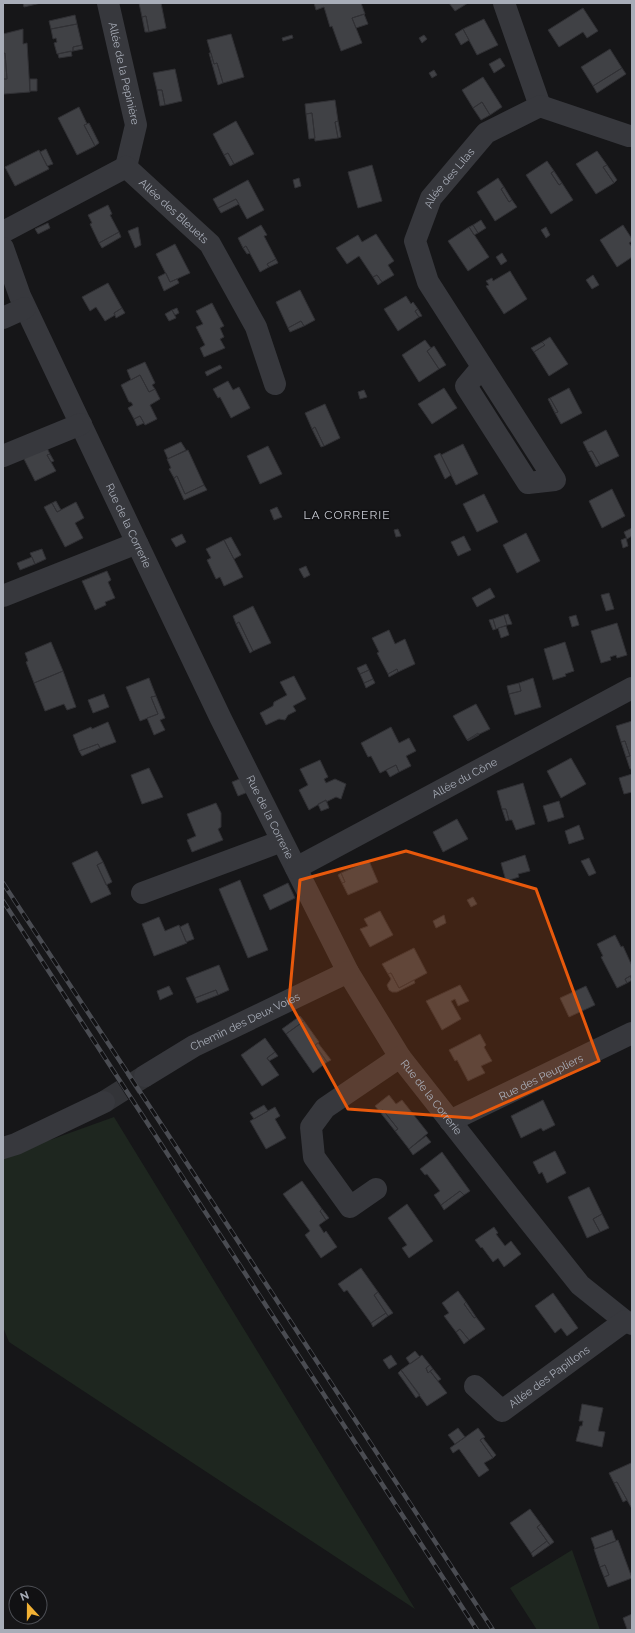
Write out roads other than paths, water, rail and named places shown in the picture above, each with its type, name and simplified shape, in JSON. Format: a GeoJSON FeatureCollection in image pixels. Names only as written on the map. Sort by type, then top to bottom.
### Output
{"type":"FeatureCollection","features":[{"type":"Feature","properties":{"kind":"street","name":"Allée de la Pepinière"},"geometry":{"type":"LineString","coordinates":[[108,3],[136,125],[126,167]]}},
{"type":"Feature","properties":{"kind":"street"},"geometry":{"type":"LineString","coordinates":[[504,3],[540,106],[632,136]]}},
{"type":"Feature","properties":{"kind":"street","name":"Allée des Lilas"},"geometry":{"type":"LineString","coordinates":[[482,367],[466,386],[528,483],[555,480],[428,282],[415,241],[431,198],[486,133],[540,106]]}},
{"type":"Feature","properties":{"kind":"street"},"geometry":{"type":"LineString","coordinates":[[3,232],[126,167]]}},
{"type":"Feature","properties":{"kind":"street","name":"Allée des Bleuets"},"geometry":{"type":"LineString","coordinates":[[126,167],[210,244],[256,327],[275,384]]}},
{"type":"Feature","properties":{"kind":"street","name":"Rue de la Correrie"},"geometry":{"type":"LineString","coordinates":[[3,248],[25,308],[221,720],[348,972],[400,1058],[580,1285],[628,1322]]}},
{"type":"Feature","properties":{"kind":"street"},"geometry":{"type":"LineString","coordinates":[[3,318],[25,308]]}},
{"type":"Feature","properties":{"kind":"street"},"geometry":{"type":"LineString","coordinates":[[3,456],[81,424]]}},
{"type":"Feature","properties":{"kind":"street"},"geometry":{"type":"LineString","coordinates":[[3,596],[137,543]]}},
{"type":"Feature","properties":{"kind":"street","name":"Allée du Cône"},"geometry":{"type":"LineString","coordinates":[[296,868],[632,688]]}},
{"type":"Feature","properties":{"kind":"street"},"geometry":{"type":"LineString","coordinates":[[142,893],[282,841]]}},
{"type":"Feature","properties":{"kind":"street","name":"Chemin des Deux Voies"},"geometry":{"type":"LineString","coordinates":[[145,1076],[194,1046],[348,972]]}},
{"type":"Feature","properties":{"kind":"street","name":"Rue des Peupliers"},"geometry":{"type":"LineString","coordinates":[[450,1121],[632,1034]]}},
{"type":"Feature","properties":{"kind":"street"},"geometry":{"type":"LineString","coordinates":[[376,1189],[350,1207],[314,1157],[311,1127],[325,1108],[400,1058]]}},
{"type":"Feature","properties":{"kind":"street"},"geometry":{"type":"LineString","coordinates":[[3,1148],[16,1144],[104,1102]]}},
{"type":"Feature","properties":{"kind":"street","name":"Allée des Papillons"},"geometry":{"type":"LineString","coordinates":[[475,1386],[502,1410],[628,1322]]}},
{"type":"Feature","properties":{"kind":"tunnel"},"geometry":{"type":"LineString","coordinates":[[104,1102],[145,1076]]}},
{"type":"Feature","properties":{"kind":"railway"},"geometry":{"type":"LineString","coordinates":[[3,883],[493,1630]]}},
{"type":"Feature","properties":{"kind":"railway"},"geometry":{"type":"LineString","coordinates":[[3,901],[477,1630]]}},
{"type":"Feature","properties":{"kind":"district","name":"LA CORRERIE"},"geometry":{"type":"Point","coordinates":[347,515]}}]}
